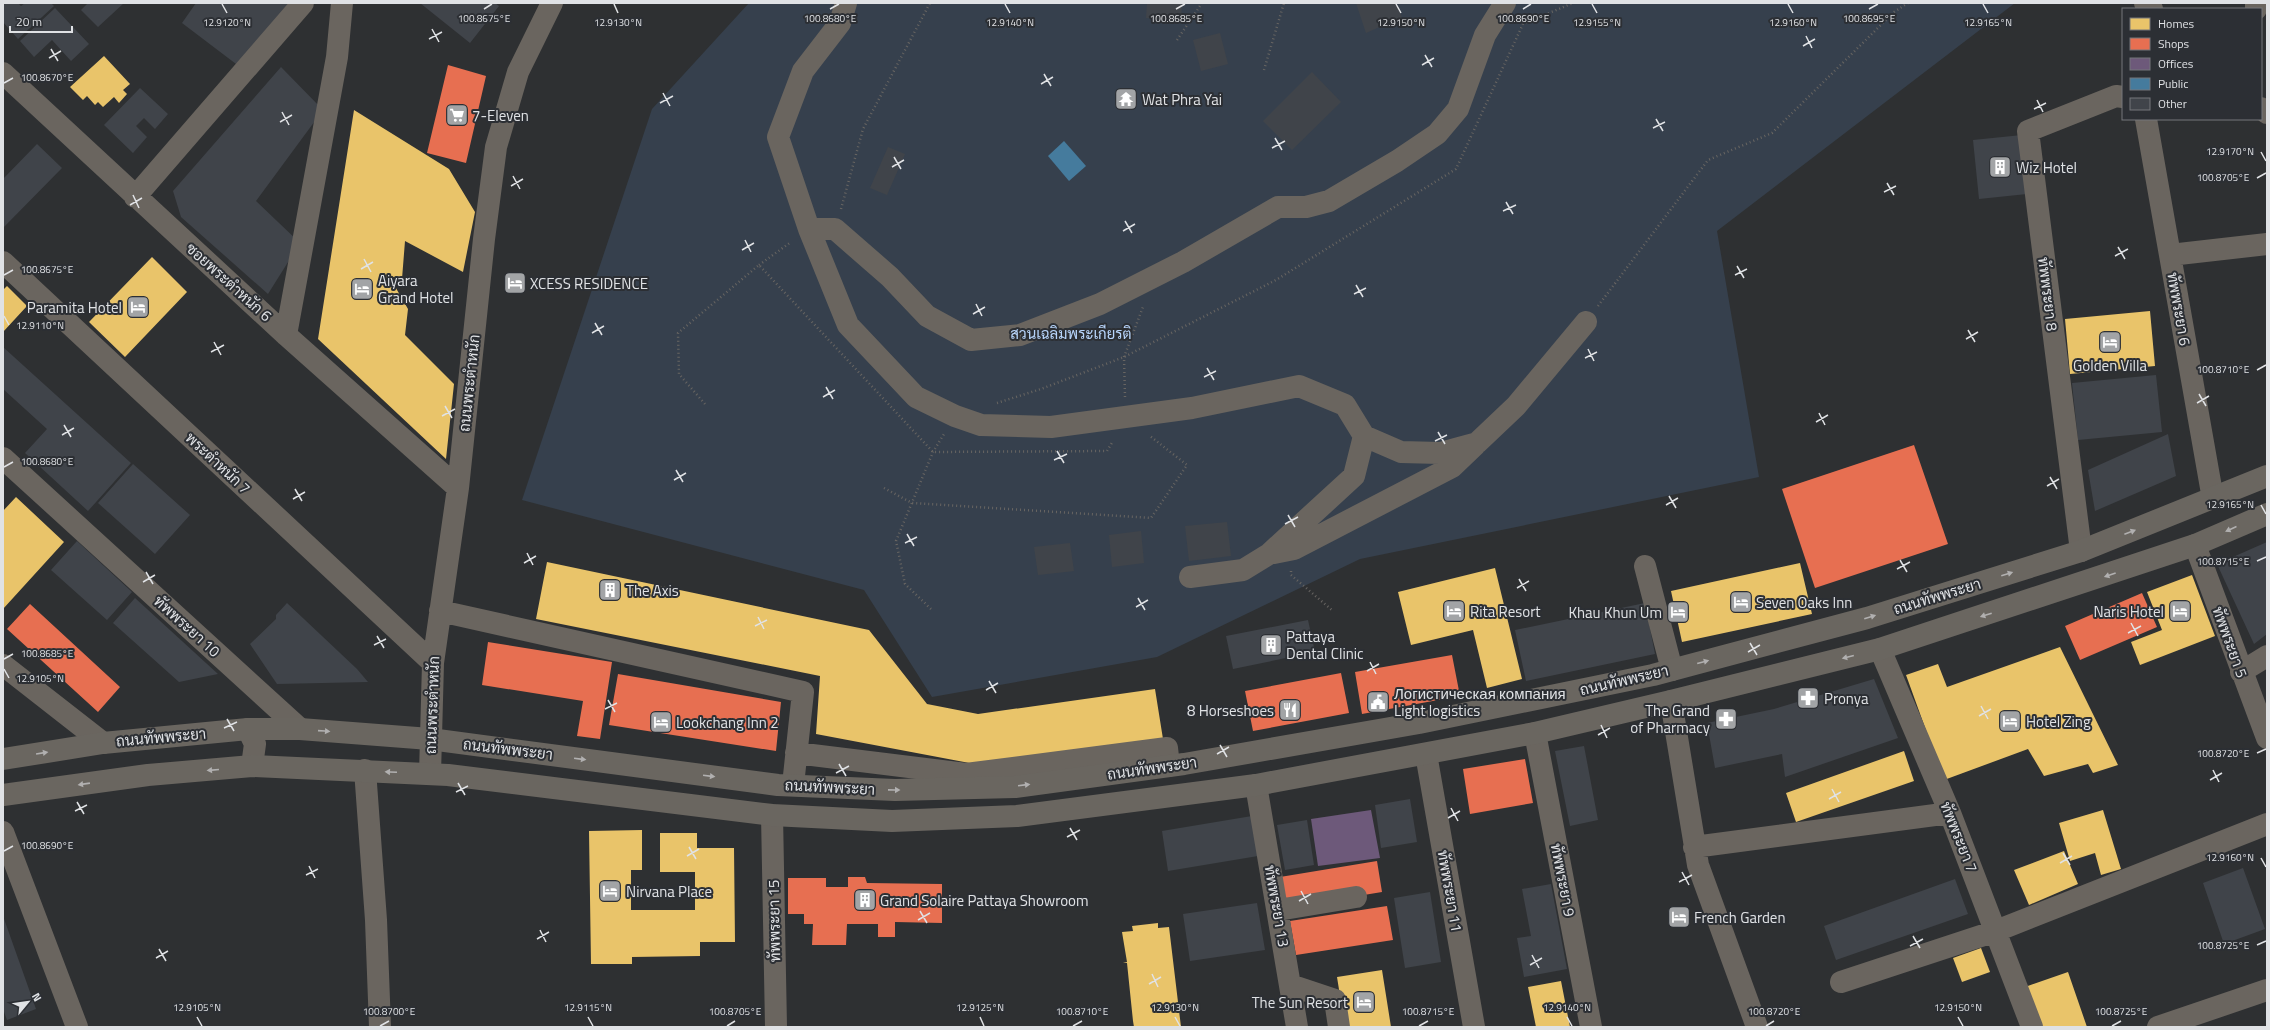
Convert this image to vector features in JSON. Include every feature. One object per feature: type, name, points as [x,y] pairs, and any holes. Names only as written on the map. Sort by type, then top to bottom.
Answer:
[{"type":"main road","name":"ถนนทัพพระยา","points":[[3,759],[104,743],[248,729],[300,729],[430,739],[793,785],[895,790],[1014,786],[1169,766],[1419,723],[1672,670],[1867,618],[2080,551],[2213,499],[2267,476]]},
{"type":"main road","name":"ถนนทัพพระยา","points":[[3,795],[148,775],[252,766],[430,774],[772,815],[892,821],[1017,816],[1256,785],[1535,733],[1672,702],[1880,649],[2195,545],[2267,514]]},
{"type":"street","points":[[135,197],[303,3]]},
{"type":"street","points":[[286,335],[337,57],[342,3]]},
{"type":"street","name":"ถนนพระตำหนัก","points":[[430,774],[433,662],[458,488],[484,239],[496,147],[518,72],[552,3]]},
{"type":"street","points":[[846,3],[840,23],[803,71],[778,138],[809,229],[848,325],[916,397],[955,416],[981,425],[1051,427],[1192,408],[1299,386],[1345,405],[1364,436],[1402,452],[1440,453],[1477,443]]},
{"type":"street","points":[[809,229],[835,229],[890,277],[927,316],[971,340],[1020,335],[1107,300],[1183,262],[1278,207],[1306,207],[1329,201],[1397,161],[1437,134],[1458,109],[1485,35],[1505,3]]},
{"type":"street","name":"ซอยพระตำหนัก 6","points":[[3,73],[135,197],[286,335],[458,488]]},
{"type":"street","name":"ทัพพระยา 8","points":[[2080,551],[2028,131],[2120,97]]},
{"type":"street","name":"ทัพพระยา 6","points":[[2146,120],[2213,499]]},
{"type":"street","points":[[2170,255],[2267,244]]},
{"type":"street","name":"พระตำหนัก 7","points":[[3,262],[433,662]]},
{"type":"street","points":[[1269,554],[1294,548],[1452,467],[1516,406],[1586,322]]},
{"type":"street","points":[[1190,577],[1243,570],[1269,554],[1354,476],[1364,436]]},
{"type":"street","name":"ทัพพระยา 10","points":[[3,458],[300,729]]},
{"type":"street","name":"ทัพพระยา 5","points":[[2195,545],[2240,672],[2267,738]]},
{"type":"street","points":[[1644,566],[1672,670]]},
{"type":"street","points":[[440,611],[803,692],[793,785]]},
{"type":"street","name":"ทัพพระยา 7","points":[[1880,649],[1950,813],[2032,1027]]},
{"type":"street","points":[[2240,672],[2267,656]]},
{"type":"street","points":[[3,665],[104,743]]},
{"type":"street","points":[[1672,702],[1694,847],[1704,885],[1757,1027]]},
{"type":"street","points":[[248,729],[256,744],[252,766]]},
{"type":"street","name":"ทัพพระยา 9","points":[[1535,733],[1591,1027]]},
{"type":"street","points":[[796,753],[966,774],[1166,748],[1169,766]]},
{"type":"street","name":"ทัพพระยา 11","points":[[1426,754],[1474,1027]]},
{"type":"street","points":[[365,770],[376,920],[380,1027]]},
{"type":"street","name":"ทัพพระยา 13","points":[[1256,785],[1297,1027]]},
{"type":"street","points":[[1694,847],[1950,813]]},
{"type":"street","name":"ทัพพระยา 15","points":[[772,815],[776,1027]]},
{"type":"street","points":[[1841,982],[1996,931],[2267,824]]},
{"type":"street","points":[[3,832],[77,1027]]},
{"type":"street","points":[[1278,910],[1356,897]]},
{"type":"street","points":[[1290,985],[1335,1000],[1339,1027]]},
{"type":"street","points":[[2158,1027],[2267,990]]},
{"type":"path","points":[[835,229],[863,129],[930,3]]},
{"type":"path","points":[[1177,40],[1202,3]]},
{"type":"path","points":[[1264,70],[1284,3]]},
{"type":"path","points":[[991,404],[1041,389],[1124,357],[1276,280],[1456,169],[1523,24],[1573,3]]},
{"type":"path","points":[[1586,322],[1708,160],[1772,133],[1894,12],[1908,3]]},
{"type":"path","points":[[705,404],[680,374],[678,332],[759,265],[809,229]]},
{"type":"path","points":[[759,265],[933,452]]},
{"type":"path","points":[[931,609],[905,584],[896,541],[933,452],[955,416]]},
{"type":"path","points":[[884,488],[912,503],[1151,518]]},
{"type":"path","points":[[1294,548],[1291,575],[1333,611]]},
{"type":"green space","name":"สวนเฉลิมพระเกียรติ","points":[[749,3],[2015,3],[1717,231],[1759,477],[1360,559],[1157,657],[932,697],[864,590],[522,500],[652,109]]},
{"type":"building: Homes","points":[[104,56],[130,84],[123,90],[127,94],[119,103],[114,97],[103,107],[98,102],[95,105],[87,96],[83,100],[70,87]]},
{"type":"building: Homes","name":"Aiyara Grand Hotel","points":[[354,110],[449,169],[475,212],[463,272],[405,241],[402,279],[389,276],[408,309],[405,335],[454,384],[446,459],[318,339]]},
{"type":"building: Homes","name":"Paramita Hotel","points":[[152,257],[187,292],[125,357],[89,322]]},
{"type":"building: Homes","points":[[7,286],[27,306],[3,332],[3,290]]},
{"type":"building: Homes","name":"Golden Villa","points":[[2150,311],[2155,366],[2070,374],[2065,319]]},
{"type":"building: Homes","points":[[16,497],[64,542],[3,609],[3,511]]},
{"type":"building: Homes","points":[[547,562],[869,630],[927,704],[978,714],[1155,689],[1163,739],[980,765],[816,734],[820,676],[536,619]]},
{"type":"building: Homes","name":"Seven Oaks Inn","points":[[1800,563],[1812,614],[1682,642],[1671,591]]},
{"type":"building: Homes","name":"Rita Resort","points":[[1495,568],[1522,679],[1487,688],[1473,630],[1411,645],[1398,592]]},
{"type":"building: Homes","name":"Naris Hotel","points":[[2192,575],[2215,636],[2140,665],[2131,642],[2162,630],[2147,592]]},
{"type":"building: Homes","name":"Hotel Zing","points":[[2060,647],[2118,765],[2093,773],[2088,764],[2044,776],[2028,749],[1944,780],[1906,675],[1938,664],[1947,687]]},
{"type":"building: Homes","points":[[1904,751],[1914,781],[1796,822],[1786,793]]},
{"type":"building: Homes","points":[[2103,810],[2121,869],[2101,875],[2095,853],[2070,861],[2059,823]]},
{"type":"building: Homes","name":"Nirvana Place","points":[[642,830],[642,870],[631,870],[631,910],[695,910],[695,872],[660,872],[660,833],[697,833],[697,848],[734,848],[735,942],[700,942],[700,956],[632,957],[632,964],[591,964],[589,831]]},
{"type":"building: Homes","points":[[2064,851],[2078,884],[2029,905],[2014,870]]},
{"type":"building: Homes","points":[[1158,923],[1158,928],[1169,927],[1181,1027],[1134,1027],[1127,963],[1123,962],[1127,962],[1122,932],[1133,931],[1132,926]]},
{"type":"building: Homes","points":[[1981,948],[1990,972],[1962,982],[1953,958]]},
{"type":"building: Homes","name":"The Sun Resort","points":[[1382,970],[1391,1027],[1345,1027],[1337,977]]},
{"type":"building: Homes","points":[[2068,972],[2087,1027],[2039,1027],[2025,987]]},
{"type":"building: Homes","points":[[1561,981],[1570,1027],[1536,1027],[1528,987]]},
{"type":"building: Shops","name":"7-Eleven","points":[[448,65],[486,76],[466,163],[427,153]]},
{"type":"building: Shops","points":[[1914,445],[1948,544],[1815,588],[1782,489]]},
{"type":"building: Shops","points":[[2142,593],[2157,627],[2080,660],[2065,626]]},
{"type":"building: Shops","points":[[30,604],[120,687],[98,712],[7,629]]},
{"type":"building: Shops","points":[[488,642],[612,662],[600,739],[577,736],[583,701],[482,685]]},
{"type":"building: Shops","points":[[1452,655],[1460,696],[1362,714],[1355,672]]},
{"type":"building: Shops","points":[[1341,673],[1349,713],[1253,731],[1245,691]]},
{"type":"building: Shops","points":[[618,674],[781,702],[776,751],[609,725]]},
{"type":"building: Shops","points":[[1525,759],[1533,803],[1470,814],[1463,769]]},
{"type":"building: Shops","points":[[1377,861],[1382,892],[1285,908],[1280,877]]},
{"type":"building: Shops","name":"Grand Solaire Pattaya Showroom","points":[[848,877],[865,877],[867,883],[942,884],[942,923],[895,922],[895,937],[878,937],[878,924],[847,924],[846,945],[812,945],[813,924],[804,924],[804,914],[788,914],[788,878],[826,878],[826,887],[848,887]]},
{"type":"building: Shops","points":[[1387,906],[1393,940],[1296,955],[1290,921]]},
{"type":"building: Offices","points":[[1371,810],[1380,858],[1318,866],[1311,819]]},
{"type":"building: Public","points":[[1064,141],[1086,166],[1069,181],[1048,156]]},
{"type":"building: Other","points":[[3,3],[18,3],[21,6],[25,3],[51,3],[54,6],[18,39],[3,22]]},
{"type":"building: Other","points":[[88,3],[124,3],[98,27],[81,10]]},
{"type":"building: Other","points":[[196,3],[289,3],[240,67],[182,23]]},
{"type":"building: Other","points":[[420,3],[495,3],[499,6],[470,43]]},
{"type":"building: Other","points":[[1147,3],[1182,3],[1181,21],[1146,18]]},
{"type":"building: Other","points":[[1356,3],[1396,3],[1402,17],[1366,33]]},
{"type":"building: Other","points":[[55,8],[89,44],[71,61],[52,40],[34,57],[20,41]]},
{"type":"building: Other","points":[[1220,33],[1228,64],[1201,71],[1193,40]]},
{"type":"building: Other","points":[[281,67],[323,110],[256,201],[300,243],[268,294],[181,217],[173,191]]},
{"type":"building: Other","points":[[1312,72],[1341,102],[1292,150],[1263,121]]},
{"type":"building: Other","points":[[140,88],[168,114],[155,129],[144,118],[136,126],[147,137],[133,153],[104,125]]},
{"type":"building: Other","name":"Wiz Hotel","points":[[2022,135],[2027,194],[1979,199],[1973,140]]},
{"type":"building: Other","points":[[37,144],[62,168],[3,228],[3,179]]},
{"type":"building: Other","points":[[888,147],[905,154],[887,195],[870,188]]},
{"type":"building: Other","points":[[3,347],[131,463],[88,511],[25,453],[47,429],[3,389]]},
{"type":"building: Other","points":[[2156,375],[2162,432],[2078,440],[2072,383]]},
{"type":"building: Other","points":[[2168,434],[2176,476],[2095,511],[2088,470]]},
{"type":"building: Other","points":[[133,464],[190,515],[155,554],[98,503]]},
{"type":"building: Other","points":[[1227,522],[1231,556],[1189,561],[1185,526]]},
{"type":"building: Other","points":[[1141,531],[1144,563],[1112,567],[1109,535]]},
{"type":"building: Other","points":[[77,541],[132,592],[107,620],[51,570]]},
{"type":"building: Other","points":[[2267,542],[2267,634],[2254,644],[2217,564]]},
{"type":"building: Other","points":[[1070,543],[1074,571],[1038,575],[1034,547]]},
{"type":"building: Other","points":[[135,598],[218,674],[179,682],[113,623]]},
{"type":"building: Other","points":[[287,603],[357,669],[368,682],[277,684],[250,644],[276,619],[276,615]]},
{"type":"building: Other","points":[[1645,603],[1655,654],[1526,681],[1515,630]]},
{"type":"building: Other","name":"Pattaya Dental Clinic","points":[[1308,620],[1315,652],[1233,669],[1226,636]]},
{"type":"building: Other","points":[[1874,679],[1898,738],[1785,777],[1782,754],[1715,768],[1707,723],[1774,709]]},
{"type":"building: Other","points":[[1584,746],[1598,820],[1570,826],[1555,751]]},
{"type":"building: Other","points":[[1410,799],[1417,842],[1381,848],[1375,805]]},
{"type":"building: Other","points":[[1252,816],[1258,856],[1168,871],[1162,831]]},
{"type":"building: Other","points":[[1307,820],[1314,865],[1285,870],[1277,825]]},
{"type":"building: Other","points":[[2243,868],[2265,929],[2224,944],[2203,883]]},
{"type":"building: Other","points":[[1955,879],[1968,914],[1836,960],[1824,926]]},
{"type":"building: Other","points":[[1551,884],[1567,969],[1524,977],[1517,938],[1531,936],[1522,889]]},
{"type":"building: Other","points":[[1430,892],[1441,962],[1405,968],[1394,898]]},
{"type":"building: Other","points":[[1257,903],[1265,950],[1190,961],[1183,914]]},
{"type":"building: Other","points":[[3,916],[36,1009],[7,1020],[3,1009]]},
{"type":"place","name":"Wat Phra Yai","points":[[1126,99]]},
{"type":"place","name":"7-Eleven","points":[[457,115]]},
{"type":"place","name":"Wiz Hotel","points":[[2000,167]]},
{"type":"place","name":"XCESS RESIDENCE","points":[[515,283]]},
{"type":"place","name":"Aiyara Grand Hotel","points":[[362,289]]},
{"type":"place","name":"Paramita Hotel","points":[[138,307]]},
{"type":"place","name":"Golden Villa","points":[[2110,342]]},
{"type":"place","name":"The Axis","points":[[610,590]]},
{"type":"place","name":"Seven Oaks Inn","points":[[1741,602]]},
{"type":"place","name":"Rita Resort","points":[[1454,611]]},
{"type":"place","name":"Naris Hotel","points":[[2180,611]]},
{"type":"place","name":"Khau Khun Um","points":[[1678,612]]},
{"type":"place","name":"Pattaya Dental Clinic","points":[[1271,645]]},
{"type":"place","name":"Pronya","points":[[1808,698]]},
{"type":"place","name":"Логистическая компания Light logistics","points":[[1378,702]]},
{"type":"place","name":"8 Horseshoes","points":[[1290,710]]},
{"type":"place","name":"The Grand of Pharmacy","points":[[1726,719]]},
{"type":"place","name":"Hotel Zing","points":[[2010,721]]},
{"type":"place","name":"Lookchang Inn 2","points":[[661,722]]},
{"type":"place","name":"Nirvana Place","points":[[610,891]]},
{"type":"place","name":"Grand Solaire Pattaya Showroom","points":[[865,900]]},
{"type":"place","name":"French Garden","points":[[1679,917]]},
{"type":"place","name":"The Sun Resort","points":[[1364,1002]]}]
